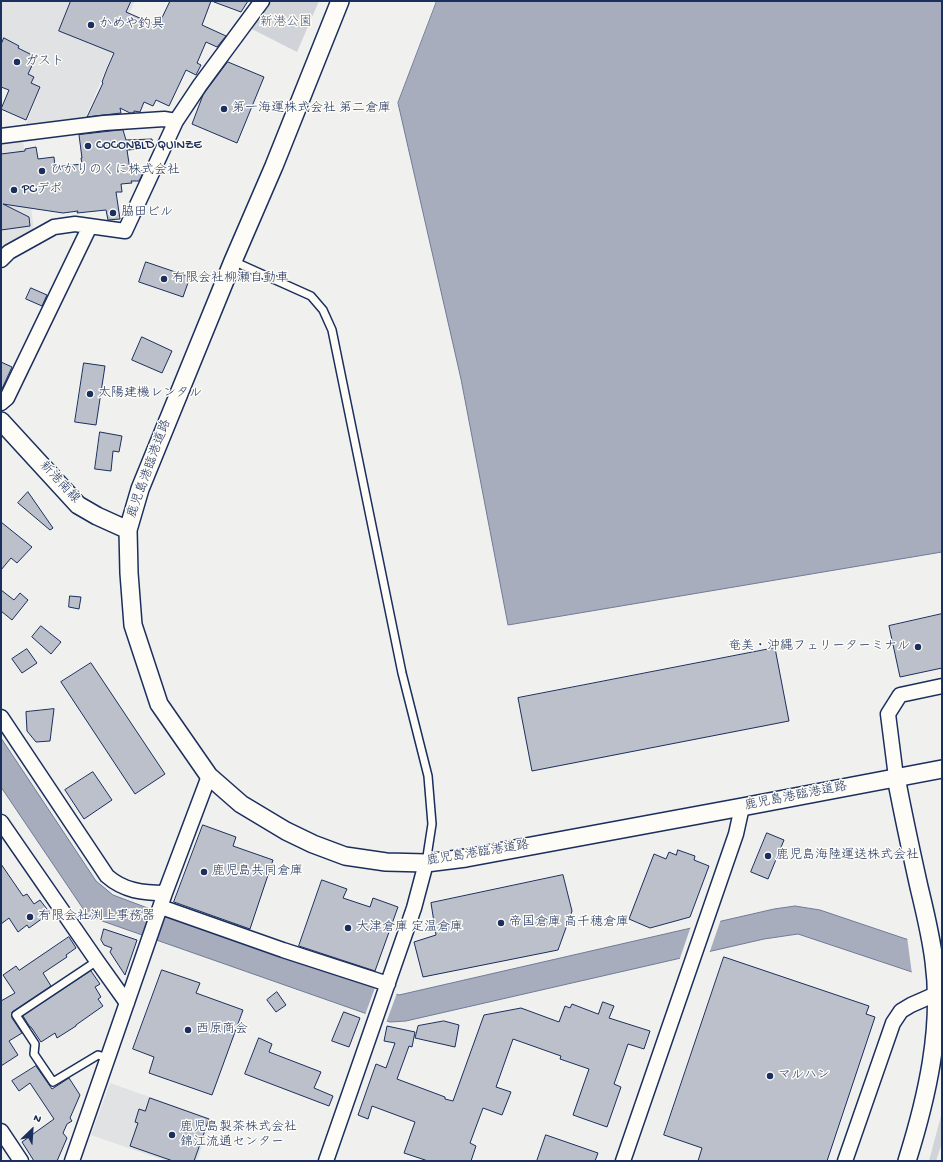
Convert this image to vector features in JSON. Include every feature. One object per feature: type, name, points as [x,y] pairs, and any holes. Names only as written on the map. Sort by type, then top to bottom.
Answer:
[{"type":"street","points":[[1,260],[9,252],[54,227],[75,224],[125,231],[176,120],[262,1]]},
{"type":"street","name":"鹿児島港臨港道路","points":[[340,1],[274,166],[233,261],[140,489],[128,530],[129,573],[133,625],[160,704],[210,776],[241,804],[286,831],[313,844],[346,856],[386,862],[426,863],[466,858],[942,769]]},
{"type":"street","points":[[1,136],[104,124],[164,119],[176,120]]},
{"type":"street","points":[[1,403],[7,398],[90,226]]},
{"type":"street","name":"新港南線","points":[[1,421],[78,505],[97,516],[128,530]]},
{"type":"street","points":[[907,1161],[918,1128],[928,1081],[936,1025],[935,962],[896,777],[888,714],[900,695],[942,686]]},
{"type":"street","points":[[1,717],[107,876],[115,883],[142,892],[166,893]]},
{"type":"street","points":[[72,1161],[166,893],[210,776]]},
{"type":"street","points":[[623,1161],[736,834],[742,807]]},
{"type":"street","points":[[2,825],[127,1002]]},
{"type":"street","points":[[326,1161],[414,908],[426,863]]},
{"type":"street","points":[[161,907],[283,950],[388,984]]},
{"type":"street","points":[[845,1161],[893,1023],[901,1011],[936,994]]},
{"type":"street","points":[[1,1131],[21,1161]]},
{"type":"lane","points":[[233,261],[311,296],[324,310],[332,330],[402,674],[428,776],[432,824],[426,863]]},
{"type":"lane","points":[[97,961],[16,1015],[35,1044],[34,1054],[53,1082],[98,1055],[108,1058]]},
{"type":"shaded area","points":[[2,1],[135,1],[84,121],[24,129],[41,87],[1,69]]},
{"type":"shaded area","name":"PCデポ","points":[[23,140],[34,232],[1,249],[1,142]]},
{"type":"shaded area","points":[[110,1083],[212,1119],[197,1161],[166,1161],[91,1135]]},
{"type":"green space","name":"新港公園","points":[[267,1],[319,1],[297,52],[248,27]]},
{"type":"green space","points":[[942,1112],[942,1143],[936,1161],[929,1161]]},
{"type":"water","points":[[437,1],[942,1],[942,552],[508,625],[461,379],[398,103]]},
{"type":"water","points":[[1,738],[96,881],[113,895],[169,916],[399,995],[774,909],[795,906],[820,910],[906,939],[942,943],[942,982],[798,934],[764,939],[406,1021],[390,1022],[88,916],[1,787]]},
{"type":"pier","points":[[721,919],[709,954],[679,961],[691,926]]},
{"type":"pier","points":[[907,937],[942,941],[942,984],[912,974]]},
{"type":"pier","points":[[376,985],[397,993],[386,1023],[365,1015]]},
{"type":"building","points":[[71,1],[131,1],[126,12],[158,26],[170,1],[211,1],[202,25],[226,36],[217,47],[206,42],[197,63],[201,65],[196,75],[186,70],[169,106],[156,100],[153,106],[144,102],[140,112],[134,111],[134,113],[130,113],[120,108],[121,113],[87,117],[103,83],[102,82],[114,53],[59,31]]},
{"type":"building","points":[[214,1],[248,1],[241,12]]},
{"type":"building","points":[[4,38],[19,46],[18,48],[36,57],[28,74],[34,77],[31,83],[40,87],[26,120],[1,109],[9,90],[1,87],[1,45]]},
{"type":"building","name":"第一海運株式会社 第二倉庫","points":[[228,62],[264,77],[237,143],[192,124],[203,95]]},
{"type":"building","points":[[123,130],[126,140],[152,139],[153,148],[127,150],[130,170],[144,171],[139,181],[131,181],[132,183],[121,184],[122,192],[116,192],[120,219],[108,220],[106,210],[63,213],[3,204],[29,217],[30,226],[1,230],[1,154],[25,151],[25,149],[36,147],[38,159],[54,157],[55,167],[82,164],[79,135]]},
{"type":"building","name":"有限会社柳瀬自動車","points":[[146,262],[190,277],[183,297],[139,282]]},
{"type":"building","points":[[31,288],[47,295],[42,306],[26,299]]},
{"type":"building","points":[[142,337],[172,351],[162,373],[132,360]]},
{"type":"building","points":[[1,362],[12,367],[1,391]]},
{"type":"building","name":"太陽建機レンタル","points":[[84,363],[105,366],[96,425],[75,422]]},
{"type":"building","points":[[100,432],[122,436],[119,452],[113,451],[111,471],[95,469]]},
{"type":"building","points":[[28,492],[53,528],[50,530],[18,503]]},
{"type":"building","points":[[1,522],[32,547],[17,563],[11,558],[1,570]]},
{"type":"building","points":[[1,590],[14,600],[20,593],[28,600],[12,620],[1,611]]},
{"type":"building","points":[[70,596],[81,597],[79,609],[69,607]]},
{"type":"building","name":"奄美・沖縄フェリーターミナル","points":[[942,614],[942,668],[900,677],[889,626]]},
{"type":"building","points":[[41,626],[61,642],[51,654],[32,637]]},
{"type":"building","points":[[775,648],[789,721],[532,771],[518,698]]},
{"type":"building","points":[[27,649],[37,663],[22,673],[12,659]]},
{"type":"building","points":[[91,663],[165,774],[135,794],[61,682]]},
{"type":"building","points":[[54,709],[50,741],[36,742],[27,731],[26,712]]},
{"type":"building","points":[[93,772],[112,800],[84,819],[65,790]]},
{"type":"building","points":[[203,825],[236,837],[233,846],[273,860],[250,929],[174,902]]},
{"type":"building","name":"鹿児島海陸運送株式会社","points":[[767,833],[784,840],[768,879],[751,872]]},
{"type":"building","points":[[678,850],[695,856],[694,860],[709,866],[690,917],[650,928],[629,919],[654,854],[666,859],[669,852],[676,855]]},
{"type":"building","points":[[1,864],[23,896],[27,894],[34,904],[40,900],[50,913],[29,928],[27,925],[18,932],[9,918],[1,924]]},
{"type":"building","name":"帝国倉庫 高千穂倉庫","points":[[563,875],[572,911],[558,950],[423,977],[414,942],[436,935],[431,903]]},
{"type":"building","name":"大津倉庫 定温倉庫","points":[[322,880],[347,889],[343,898],[370,907],[373,898],[398,907],[375,971],[299,946]]},
{"type":"building","points":[[104,929],[137,940],[125,975],[110,952],[112,948],[104,945],[101,940]]},
{"type":"building","points":[[69,937],[76,948],[66,955],[67,957],[43,973],[51,986],[12,1012],[12,1018],[22,1033],[9,1041],[18,1055],[1,1066],[1,1001],[15,993],[3,975],[16,966],[19,970]]},
{"type":"building","name":"マルハン","points":[[724,957],[869,1006],[866,1014],[875,1017],[827,1161],[698,1161],[702,1148],[664,1135]]},
{"type":"building","name":"西原商会","points":[[162,970],[200,983],[196,993],[243,1010],[212,1095],[149,1073],[154,1057],[133,1049]]},
{"type":"building","points":[[91,971],[100,984],[95,987],[101,997],[98,999],[103,1006],[57,1038],[55,1033],[41,1042],[23,1016]]},
{"type":"building","points":[[277,992],[286,1005],[276,1012],[267,1000]]},
{"type":"building","points":[[603,1002],[614,1006],[609,1018],[650,1031],[644,1049],[628,1044],[614,1084],[621,1087],[607,1127],[573,1115],[589,1069],[560,1059],[561,1056],[513,1039],[496,1087],[511,1092],[502,1115],[483,1108],[470,1143],[476,1146],[471,1161],[428,1161],[404,1153],[415,1122],[372,1106],[368,1119],[358,1115],[376,1064],[386,1068],[395,1043],[384,1041],[387,1026],[415,1032],[412,1047],[409,1046],[397,1079],[453,1101],[484,1015],[521,1008],[559,1022],[565,1006],[570,1008],[572,1004],[598,1014]]},
{"type":"building","points":[[344,1012],[360,1018],[349,1047],[332,1041]]},
{"type":"building","points":[[444,1021],[459,1025],[455,1047],[415,1038],[418,1026]]},
{"type":"building","points":[[259,1038],[272,1044],[269,1052],[321,1072],[314,1088],[333,1096],[329,1106],[245,1074]]},
{"type":"building","points":[[36,1066],[52,1089],[69,1078],[80,1095],[70,1118],[72,1121],[67,1124],[63,1133],[67,1138],[57,1161],[34,1161],[22,1142],[54,1119],[30,1083],[19,1091],[12,1081]]},
{"type":"building","name":"鹿児島製茶株式会社 錦江流通センター","points":[[150,1098],[209,1119],[194,1161],[173,1161],[130,1146],[138,1123],[135,1122],[139,1109],[145,1111]]},
{"type":"building","points":[[546,1135],[598,1153],[595,1161],[537,1161]]},
{"type":"place","name":"かめや釣具","points":[[91,25]]},
{"type":"place","name":"ガスト","points":[[17,62]]},
{"type":"place","name":"第一海運株式会社 第二倉庫","points":[[224,109]]},
{"type":"place","name":"COCONBLD QUINZE","points":[[88,146]]},
{"type":"place","name":"ひかりのくに株式会社","points":[[42,171]]},
{"type":"place","name":"PCデポ","points":[[14,190]]},
{"type":"place","name":"脇田ビル","points":[[113,213]]},
{"type":"place","name":"有限会社柳瀬自動車","points":[[164,279]]},
{"type":"place","name":"太陽建機レンタル","points":[[90,394]]},
{"type":"place","name":"奄美・沖縄フェリーターミナル","points":[[918,647]]},
{"type":"place","name":"鹿児島海陸運送株式会社","points":[[768,856]]},
{"type":"place","name":"鹿児島共同倉庫","points":[[204,872]]},
{"type":"place","name":"有限会社渕上事務器","points":[[30,917]]},
{"type":"place","name":"帝国倉庫 高千穂倉庫","points":[[501,923]]},
{"type":"place","name":"大津倉庫 定温倉庫","points":[[348,928]]},
{"type":"place","name":"西原商会","points":[[188,1030]]},
{"type":"place","name":"マルハン","points":[[770,1076]]},
{"type":"place","name":"鹿児島製茶株式会社 錦江流通センター","points":[[172,1135]]}]
